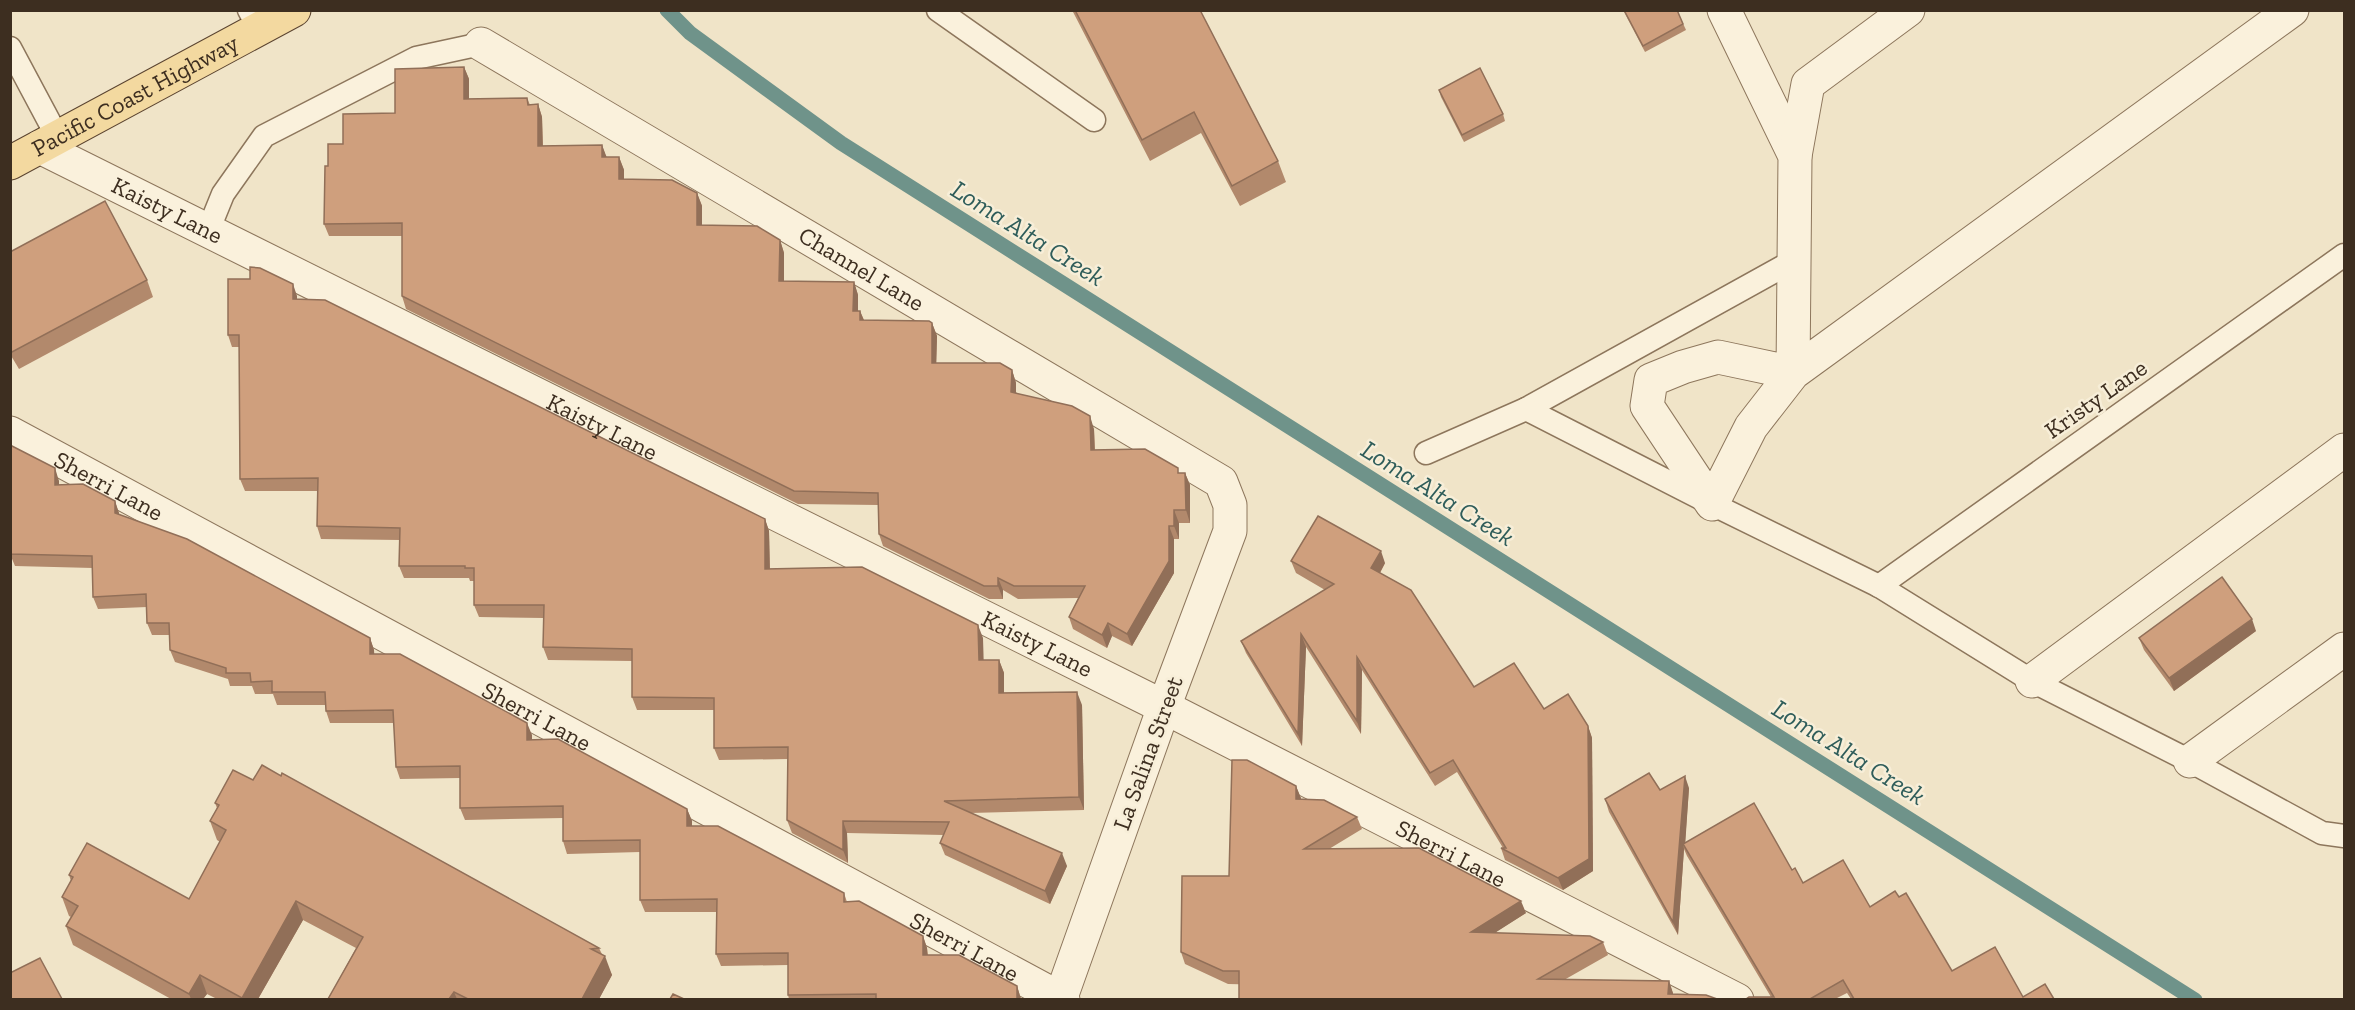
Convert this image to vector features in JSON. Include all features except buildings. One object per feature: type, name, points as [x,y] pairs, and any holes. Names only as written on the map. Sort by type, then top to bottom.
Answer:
[{"type":"main road","name":"Pacific Coast Highway","points":[[10,163],[49,143],[254,20],[294,10]]},
{"type":"street","points":[[1724,10],[1795,156]]},
{"type":"street","points":[[1792,373],[1795,156],[1808,84],[1908,10]]},
{"type":"street","points":[[1792,373],[1718,357],[1683,367],[1651,380],[1647,406],[1712,504],[1751,427],[1792,373],[2292,10]]},
{"type":"street","name":"Channel Lane","points":[[481,44],[1221,482],[1230,505]]},
{"type":"street","name":"Kaisty Lane","points":[[49,143],[208,231],[1164,707]]},
{"type":"street","name":"Sherri Lane","points":[[10,433],[1061,999]]},
{"type":"street","points":[[2032,681],[2344,450]]},
{"type":"street","name":"La Salina Street","points":[[1061,999],[1164,707],[1230,531],[1230,505]]},
{"type":"street","points":[[2190,761],[2344,649]]},
{"type":"street","name":"Sherri Lane","points":[[1164,707],[1737,999]]},
{"type":"lane","points":[[938,10],[1094,120]]},
{"type":"lane","points":[[208,231],[223,194],[264,136],[416,58],[481,44]]},
{"type":"lane","points":[[10,48],[49,143]]},
{"type":"lane","name":"Kristy Lane","points":[[1879,586],[2344,255]]},
{"type":"lane","points":[[1426,453],[1526,409],[1792,261]]},
{"type":"lane","points":[[1526,409],[1879,586],[2032,681],[2190,761],[2322,833],[2344,836]]},
{"type":"waterway","name":"Loma Alta Creek","points":[[667,10],[690,33],[841,143],[2195,1000]]}]
